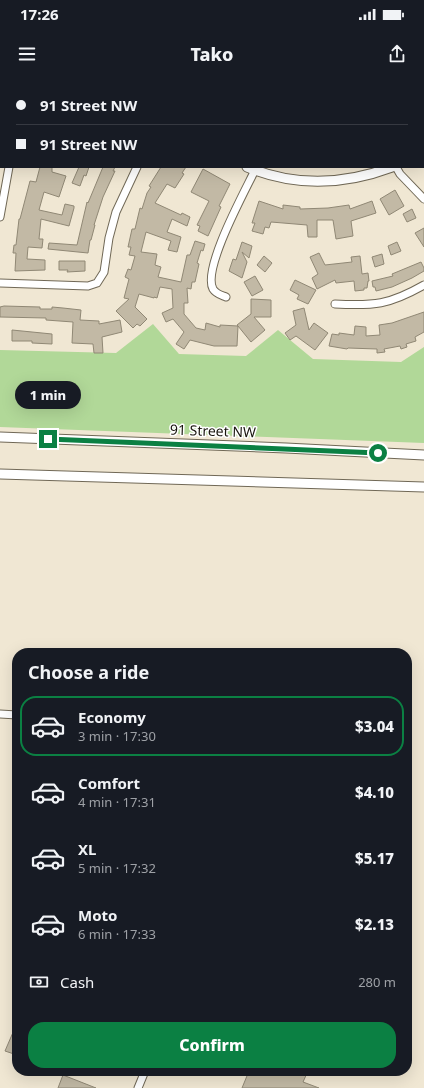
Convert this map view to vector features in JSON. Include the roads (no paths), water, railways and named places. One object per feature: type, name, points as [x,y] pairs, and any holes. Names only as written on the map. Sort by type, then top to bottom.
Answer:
[{"type":"main road","points":[[251,169],[294,180],[330,182],[364,176],[389,168]]},
{"type":"main road","name":"91 Street NW","points":[[0,437],[294,448],[424,455]]},
{"type":"main road","points":[[0,474],[424,487]]},
{"type":"street","points":[[0,217],[9,168]]},
{"type":"street","points":[[0,282],[88,286],[97,283],[104,272],[109,238],[116,212],[137,168]]},
{"type":"street","points":[[397,168],[400,174],[424,199]]},
{"type":"street","points":[[226,297],[216,293],[213,289],[211,283],[212,273],[226,230],[251,169]]},
{"type":"street","points":[[334,304],[373,305],[391,301],[424,285]]},
{"type":"street","points":[[0,714],[12,715]]},
{"type":"street","points":[[138,1088],[143,1076]]}]
